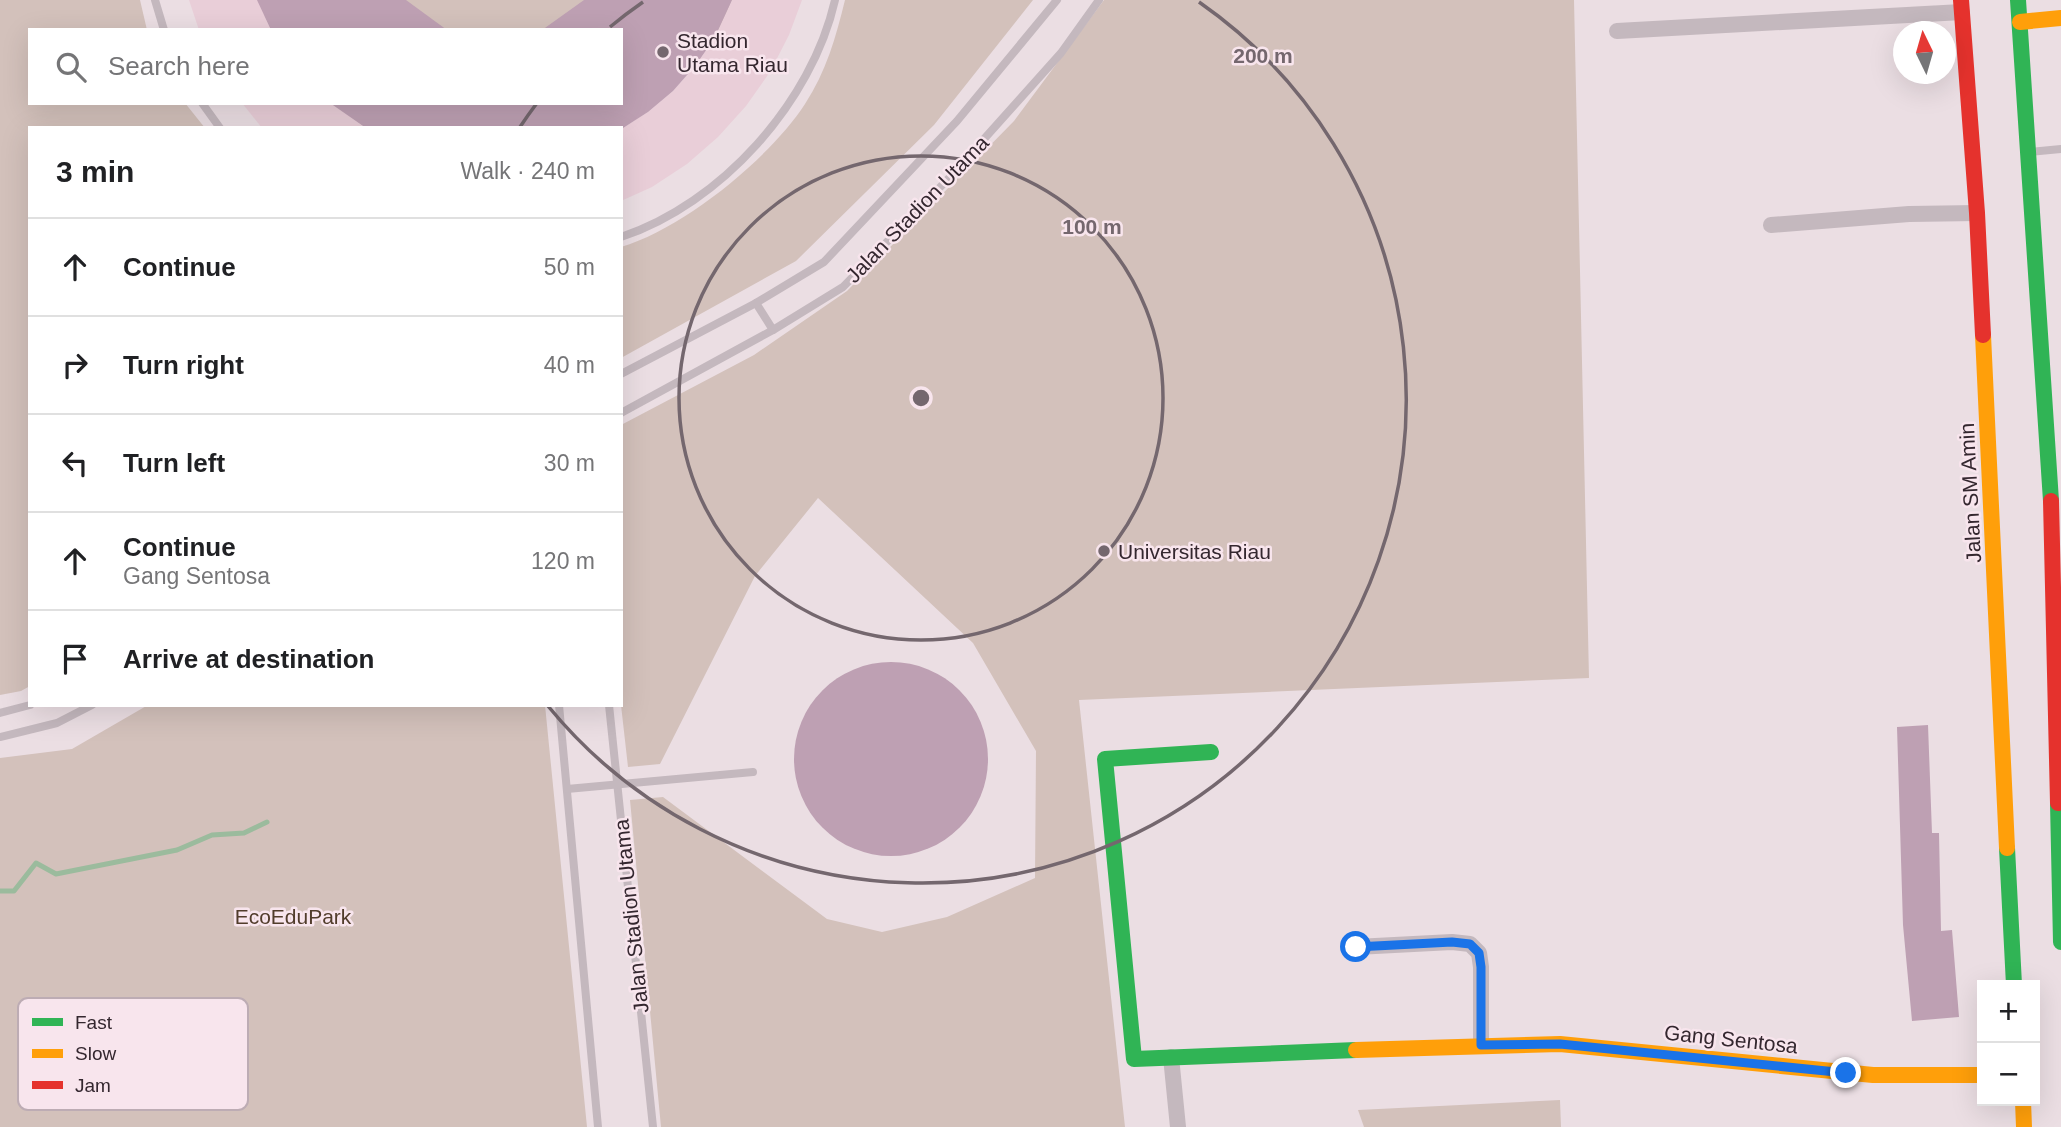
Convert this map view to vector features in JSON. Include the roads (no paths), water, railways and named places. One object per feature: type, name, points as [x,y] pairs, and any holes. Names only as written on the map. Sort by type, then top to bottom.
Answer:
[{"type":"main road","points":[[2018,0],[2053,536],[2061,942]]},
{"type":"main road","name":"Jalan SM Amin","points":[[1962,6],[1977,213],[2014,980]]},
{"type":"main road","points":[[2020,22],[2061,18]]},
{"type":"main road","name":"Gang Sentosa","points":[[1211,751],[1105,759],[1134,1059],[1560,1044],[1873,1075],[1977,1075]]},
{"type":"main road","points":[[2023,1106],[2024,1127]]},
{"type":"street","points":[[1617,31],[1962,6]]},
{"type":"street","points":[[1771,226],[1909,214],[1977,213]]},
{"type":"street","points":[[1356,947],[1452,942],[1470,944],[1479,953],[1481,967],[1481,1045]]},
{"type":"street","points":[[1171,1057],[1178,1127]]},
{"type":"lane","points":[[155,0],[163,28]]},
{"type":"lane","points":[[623,236],[668,215],[706,190],[749,152],[772,127],[802,83],[819,48],[835,0]]},
{"type":"lane","name":"Jalan Stadion Utama","points":[[623,373],[756,303],[824,262],[957,121],[1057,0]]},
{"type":"lane","name":"Jalan Stadion Utama","points":[[623,413],[773,330],[843,287],[950,177],[1024,95],[1061,53],[1099,0]]},
{"type":"lane","points":[[203,105],[219,126]]},
{"type":"lane","points":[[2027,152],[2061,149]]},
{"type":"lane","points":[[756,303],[773,330]]},
{"type":"lane","points":[[0,713],[28,706]]},
{"type":"lane","points":[[0,737],[57,723],[88,707]]},
{"type":"lane","points":[[559,707],[598,1127]]},
{"type":"lane","name":"Jalan Stadion Utama","points":[[609,707],[653,1127]]},
{"type":"lane","points":[[567,789],[753,772]]},
{"type":"waterway","points":[[0,891],[14,891],[36,863],[56,874],[177,850],[212,835],[244,833],[267,822]]},
{"type":"place","name":"Stadion Utama Riau","points":[[663,52]]},
{"type":"place","name":"Universitas Riau","points":[[1104,551]]},
{"type":"park label","name":"EcoEduPark","points":[[293,916]]}]
